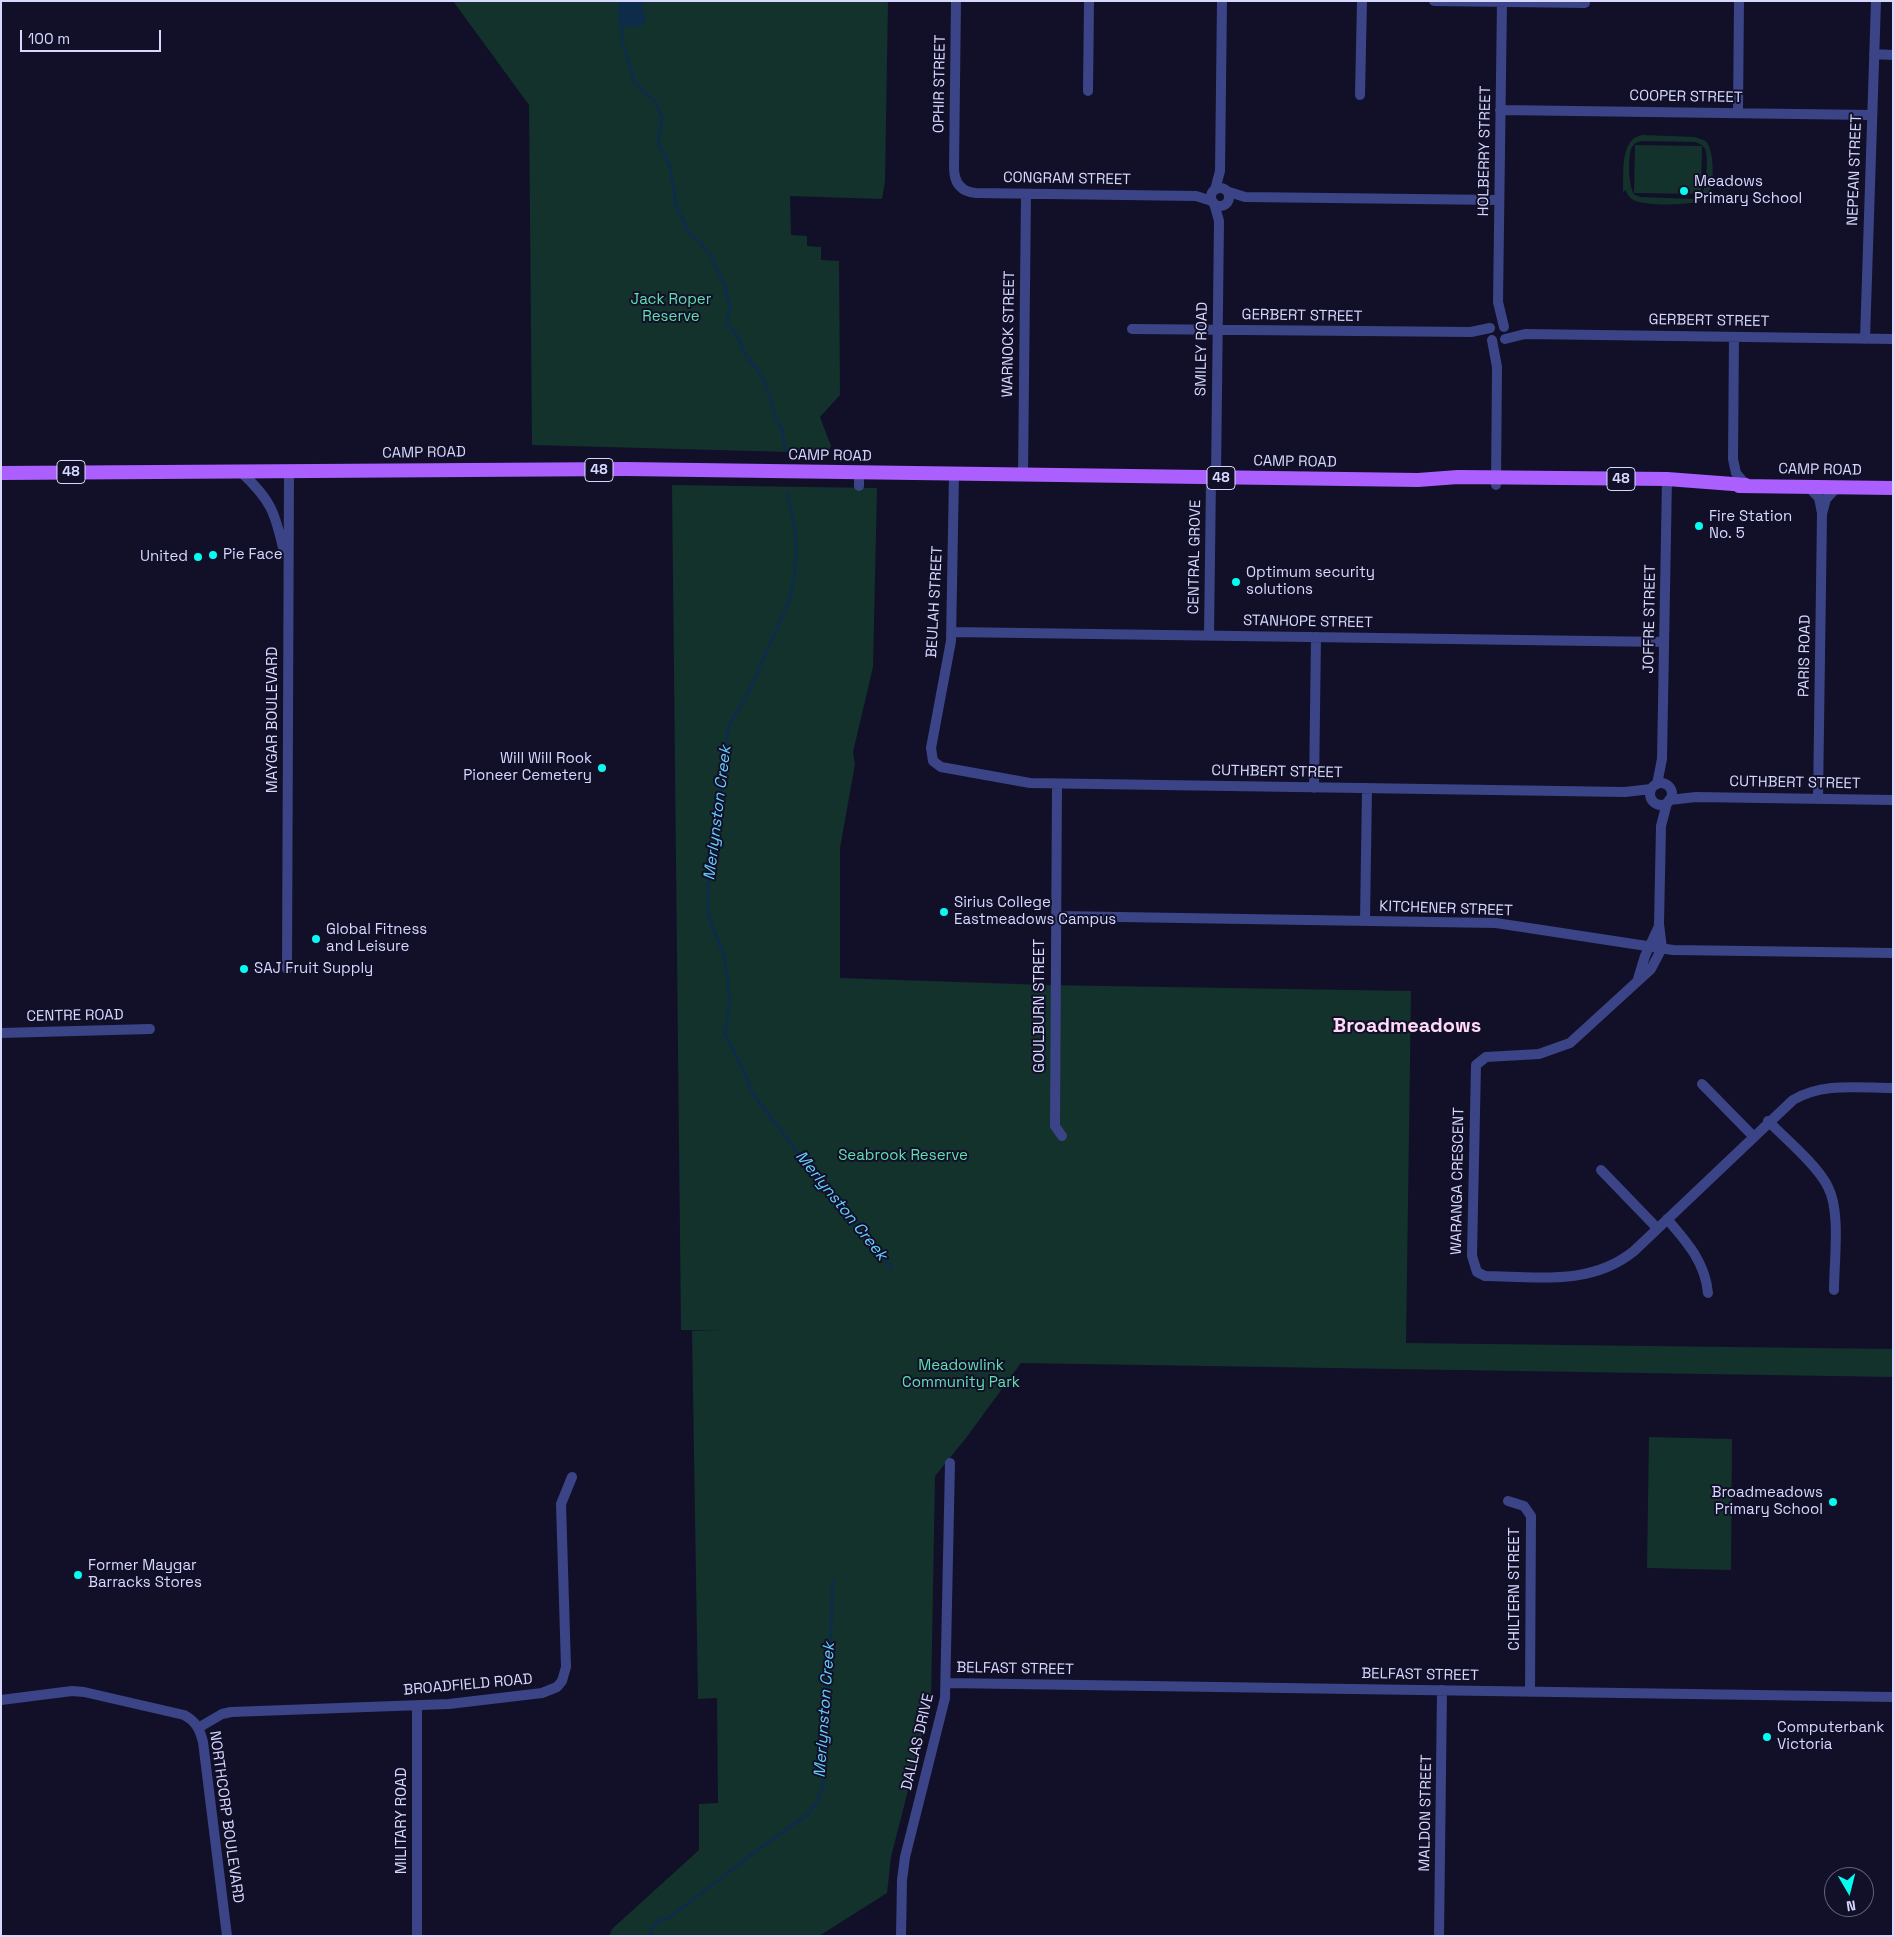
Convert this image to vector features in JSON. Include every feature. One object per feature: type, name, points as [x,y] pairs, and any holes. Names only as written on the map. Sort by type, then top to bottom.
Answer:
[{"type":"main road","name":"CAMP ROAD","points":[[1,473],[626,469],[859,479],[954,474],[1893,488]]},
{"type":"main road","name":"CAMP ROAD","points":[[1667,484],[1720,482],[1746,485]]},
{"type":"street","name":"OPHIR STREET","points":[[954,168],[956,1]]},
{"type":"street","points":[[1088,91],[1089,1]]},
{"type":"street","points":[[1214,196],[1220,172],[1222,1]]},
{"type":"street","points":[[1360,95],[1362,1]]},
{"type":"street","points":[[1434,1],[1586,3]]},
{"type":"street","points":[[1738,113],[1739,1]]},
{"type":"street","name":"NEPEAN STREET","points":[[1865,339],[1876,1]]},
{"type":"street","name":"HOLBERRY STREET","points":[[1497,367],[1504,334],[1498,302],[1502,2]]},
{"type":"street","points":[[1874,54],[1893,55]]},
{"type":"street","name":"COOPER STREET","points":[[1500,110],[1872,114]]},
{"type":"street","name":"CONGRAM STREET","points":[[954,168],[958,185],[970,193],[1214,196]]},
{"type":"street","points":[[1220,172],[1228,197]]},
{"type":"street","points":[[1214,196],[1222,188],[1228,197]]},
{"type":"street","name":"WARNOCK STREET","points":[[1023,475],[1026,194]]},
{"type":"street","points":[[1214,196],[1222,206],[1228,197]]},
{"type":"street","name":"SMILEY ROAD","points":[[1214,196],[1220,221],[1214,478]]},
{"type":"street","points":[[1228,197],[1499,200]]},
{"type":"street","name":"SMILEY ROAD","points":[[1220,221],[1228,197]]},
{"type":"street","name":"HOLBERRY STREET","points":[[1496,481],[1497,367],[1491,334],[1498,302]]},
{"type":"street","points":[[1499,325],[1504,334],[1496,342],[1491,334],[1499,325]]},
{"type":"street","name":"GERBERT STREET","points":[[1132,329],[1471,332],[1491,334]]},
{"type":"street","name":"GERBERT STREET","points":[[1504,334],[1893,339]]},
{"type":"street","points":[[1734,337],[1733,459],[1736,473],[1746,485]]},
{"type":"street","points":[[1720,482],[1728,473],[1733,459]]},
{"type":"street","name":"MAYGAR BOULEVARD","points":[[287,969],[289,471]]},
{"type":"street","points":[[241,472],[267,499],[279,529],[288,567]]},
{"type":"street","name":"BEULAH STREET","points":[[933,761],[932,741],[952,632],[954,474]]},
{"type":"street","name":"CENTRAL GROVE","points":[[1209,636],[1214,478]]},
{"type":"street","name":"JOFFRE STREET","points":[[1662,948],[1659,924],[1667,484]]},
{"type":"street","name":"PARIS ROAD","points":[[1808,486],[1819,498],[1822,514],[1818,799]]},
{"type":"street","name":"PARIS ROAD","points":[[1822,514],[1826,499],[1837,487]]},
{"type":"street","name":"STANHOPE STREET","points":[[952,632],[1664,642]]},
{"type":"street","points":[[1314,788],[1316,637]]},
{"type":"street","name":"CUTHBERT STREET","points":[[933,761],[948,769],[1009,781],[1057,784],[1625,792],[1696,796],[1893,800]]},
{"type":"street","name":"GOULBURN STREET","points":[[1057,784],[1055,1126],[1062,1136]]},
{"type":"street","points":[[1365,921],[1367,788]]},
{"type":"street","name":"KITCHENER STREET","points":[[1056,916],[1496,923],[1662,948],[1893,954]]},
{"type":"street","name":"JOFFRE STREET","points":[[1650,946],[1659,924]]},
{"type":"street","name":"WARANGA CRESCENT","points":[[1637,980],[1650,946]]},
{"type":"street","name":"WARANGA CRESCENT","points":[[1662,948],[1651,969],[1637,980],[1587,1029],[1565,1045],[1549,1052],[1530,1056],[1486,1058],[1476,1065],[1472,1262],[1477,1272],[1485,1276],[1582,1276],[1606,1269],[1616,1264],[1667,1219],[1768,1121],[1793,1100],[1815,1090],[1846,1087],[1893,1088]]},
{"type":"street","name":"CENTRE ROAD","points":[[1,1033],[150,1029]]},
{"type":"street","points":[[1702,1084],[1753,1136]]},
{"type":"street","points":[[1768,1121],[1812,1167],[1829,1188],[1834,1212],[1834,1290]]},
{"type":"street","points":[[1602,1170],[1657,1228]]},
{"type":"street","points":[[1667,1219],[1688,1242],[1701,1264],[1708,1293]]},
{"type":"street","name":"DALLAS DRIVE","points":[[901,1936],[903,1869],[943,1711],[946,1683],[950,1463]]},
{"type":"street","name":"BROADFIELD ROAD","points":[[198,1728],[222,1714],[231,1712],[460,1703],[542,1693],[557,1688],[562,1681],[566,1667],[562,1504],[563,1495],[572,1477]]},
{"type":"street","name":"CHILTERN STREET","points":[[1508,1501],[1524,1506],[1531,1516],[1530,1692]]},
{"type":"street","name":"BELFAST STREET","points":[[946,1683],[1893,1697]]},
{"type":"street","name":"MALDON STREET","points":[[1439,1936],[1442,1690]]},
{"type":"street","name":"NORTHCORP BOULEVARD","points":[[1,1700],[72,1691],[84,1692],[184,1715],[192,1719],[198,1728],[203,1742],[227,1936]]},
{"type":"street","name":"MILITARY ROAD","points":[[417,1706],[417,1936]]},
{"type":"green space","name":"Jack Roper Reserve","points":[[453,1],[888,1],[885,181],[882,199],[790,196],[791,235],[807,236],[807,246],[821,247],[821,260],[839,261],[840,395],[820,417],[831,446],[828,453],[532,445],[529,105]]},
{"type":"green space","points":[[1643,135],[1695,137],[1706,141],[1711,153],[1713,170],[1711,186],[1706,198],[1693,203],[1651,204],[1634,200],[1629,197],[1625,190],[1623,193],[1624,158],[1626,150],[1635,138]],"holes":[[[1644,141],[1695,142],[1703,146],[1707,158],[1705,185],[1702,194],[1693,199],[1641,197],[1635,195],[1631,186],[1629,166],[1631,149],[1635,144]]]},
{"type":"green space","points":[[1635,145],[1702,146],[1701,194],[1634,193]]},
{"type":"green space","name":"Seabrook Reserve","points":[[672,485],[877,488],[873,667],[853,752],[855,764],[840,848],[840,978],[1046,985],[1411,991],[1406,1343],[1893,1349],[1893,1377],[1021,1363],[966,1438],[935,1476],[931,1700],[891,1857],[887,1893],[819,1936],[609,1936],[612,1929],[699,1850],[699,1804],[718,1803],[717,1698],[698,1699],[692,1331],[723,1331],[681,1330]]},
{"type":"green space","points":[[1649,1437],[1732,1439],[1731,1570],[1647,1568]]},
{"type":"water","points":[[618,1],[645,1],[642,7],[646,19],[641,27],[619,26]]},
{"type":"waterway","name":"Merlynston Creek","points":[[623,25],[622,41],[635,83],[656,102],[662,118],[658,144],[670,166],[676,205],[690,235],[699,241],[712,258],[724,284],[730,307],[726,324],[736,334],[746,355],[762,376],[775,417],[782,429],[785,450]]},
{"type":"waterway","name":"Merlynston Creek","points":[[787,492],[796,536],[795,570],[790,599],[750,689],[728,728],[724,777],[708,859],[708,914],[724,956],[730,999],[725,1034],[746,1075],[751,1091],[848,1219],[868,1239],[892,1269]]},
{"type":"waterway","name":"Merlynston Creek","points":[[649,1936],[659,1921],[669,1918],[756,1851],[807,1815],[818,1800],[823,1785],[826,1744],[833,1581]]},
{"type":"place","name":"Meadows Primary School","points":[[1684,191]]},
{"type":"place","name":"Fire Station No. 5","points":[[1699,526]]},
{"type":"place","name":"Pie Face","points":[[213,555]]},
{"type":"place","name":"United","points":[[198,557]]},
{"type":"place","name":"Optimum security solutions","points":[[1236,582]]},
{"type":"place","name":"Will Will Rook Pioneer Cemetery","points":[[602,768]]},
{"type":"place","name":"Sirius College Eastmeadows Campus","points":[[944,912]]},
{"type":"place","name":"Global Fitness and Leisure","points":[[316,939]]},
{"type":"place","name":"SAJ Fruit Supply","points":[[244,969]]},
{"type":"place","name":"Broadmeadows Primary School","points":[[1833,1502]]},
{"type":"place","name":"Former Maygar Barracks Stores","points":[[78,1575]]},
{"type":"place","name":"Computerbank Victoria","points":[[1767,1737]]},
{"type":"district","name":"Broadmeadows","points":[[1407,1027]]},
{"type":"park label","name":"Meadowlink Community Park","points":[[961,1374]]}]
